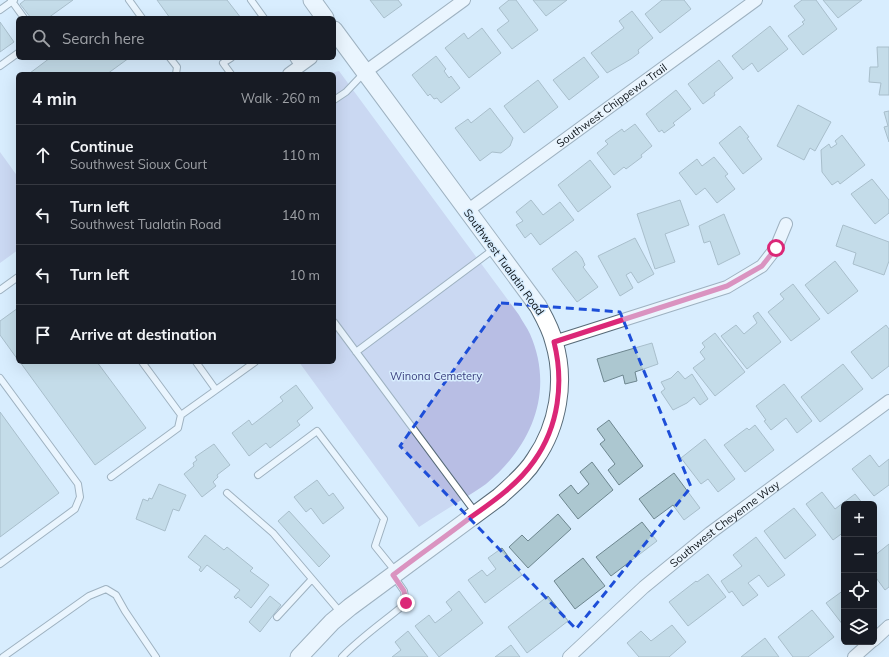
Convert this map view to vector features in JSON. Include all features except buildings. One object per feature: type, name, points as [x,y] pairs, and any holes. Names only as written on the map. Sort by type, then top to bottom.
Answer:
[{"type":"main road","points":[[312,0],[324,16]]},
{"type":"main road","name":"Southwest Tualatin Road","points":[[300,657],[332,622],[499,497],[526,470],[535,460],[549,433],[556,410],[559,386],[559,369],[554,342],[550,329],[538,306],[365,72],[336,36]]},
{"type":"street","points":[[365,72],[464,0]]},
{"type":"street","name":"Southwest Chippewa Trail","points":[[467,211],[756,0]]},
{"type":"street","points":[[290,72],[296,62]]},
{"type":"street","points":[[554,342],[727,286],[762,266],[776,248],[786,224]]},
{"type":"street","name":"Southwest Cheyenne Way","points":[[569,657],[644,587],[710,533],[889,401]]},
{"type":"street","points":[[877,637],[889,626]]},
{"type":"street","points":[[854,657],[868,645]]},
{"type":"lane","points":[[129,0],[141,16]]},
{"type":"lane","points":[[251,0],[263,16]]},
{"type":"lane","points":[[0,10],[12,1],[23,16]]},
{"type":"lane","points":[[0,66],[16,54]]},
{"type":"lane","points":[[172,60],[177,67],[176,72]]},
{"type":"lane","points":[[228,60],[223,63],[230,72]]},
{"type":"lane","points":[[336,99],[346,92],[365,72]]},
{"type":"lane","points":[[356,352],[495,248]]},
{"type":"lane","points":[[0,290],[16,278]]},
{"type":"lane","points":[[336,325],[476,514]]},
{"type":"lane","points":[[143,364],[181,415]]},
{"type":"lane","points":[[197,364],[216,390]]},
{"type":"lane","points":[[111,477],[178,428],[181,415],[252,364]]},
{"type":"lane","points":[[0,378],[78,484],[80,496],[75,509],[0,564]]},
{"type":"lane","points":[[258,475],[317,431],[384,519],[375,546],[395,574],[404,591],[406,603],[355,644],[342,657]]},
{"type":"lane","points":[[227,493],[273,533],[342,614]]},
{"type":"lane","points":[[277,617],[312,578]]},
{"type":"lane","points":[[3,657],[89,596],[106,589],[116,595],[156,657]]},
{"type":"highlighted area","points":[[501,303],[620,312],[691,487],[576,629],[400,446]]},
{"type":"green space","name":"Winona Cemetery","points":[[339,71],[519,315],[530,334],[537,355],[540,376],[539,396],[535,416],[527,435],[516,453],[486,484],[419,527],[300,364],[336,364],[335,72]]},
{"type":"green space","points":[[0,152],[16,174],[16,251],[0,263]]},
{"type":"route","points":[[406,603],[404,591],[393,575],[499,497],[516,482],[535,460],[541,450],[554,421],[559,386],[558,356],[554,342],[727,286],[762,266],[776,248]]}]
